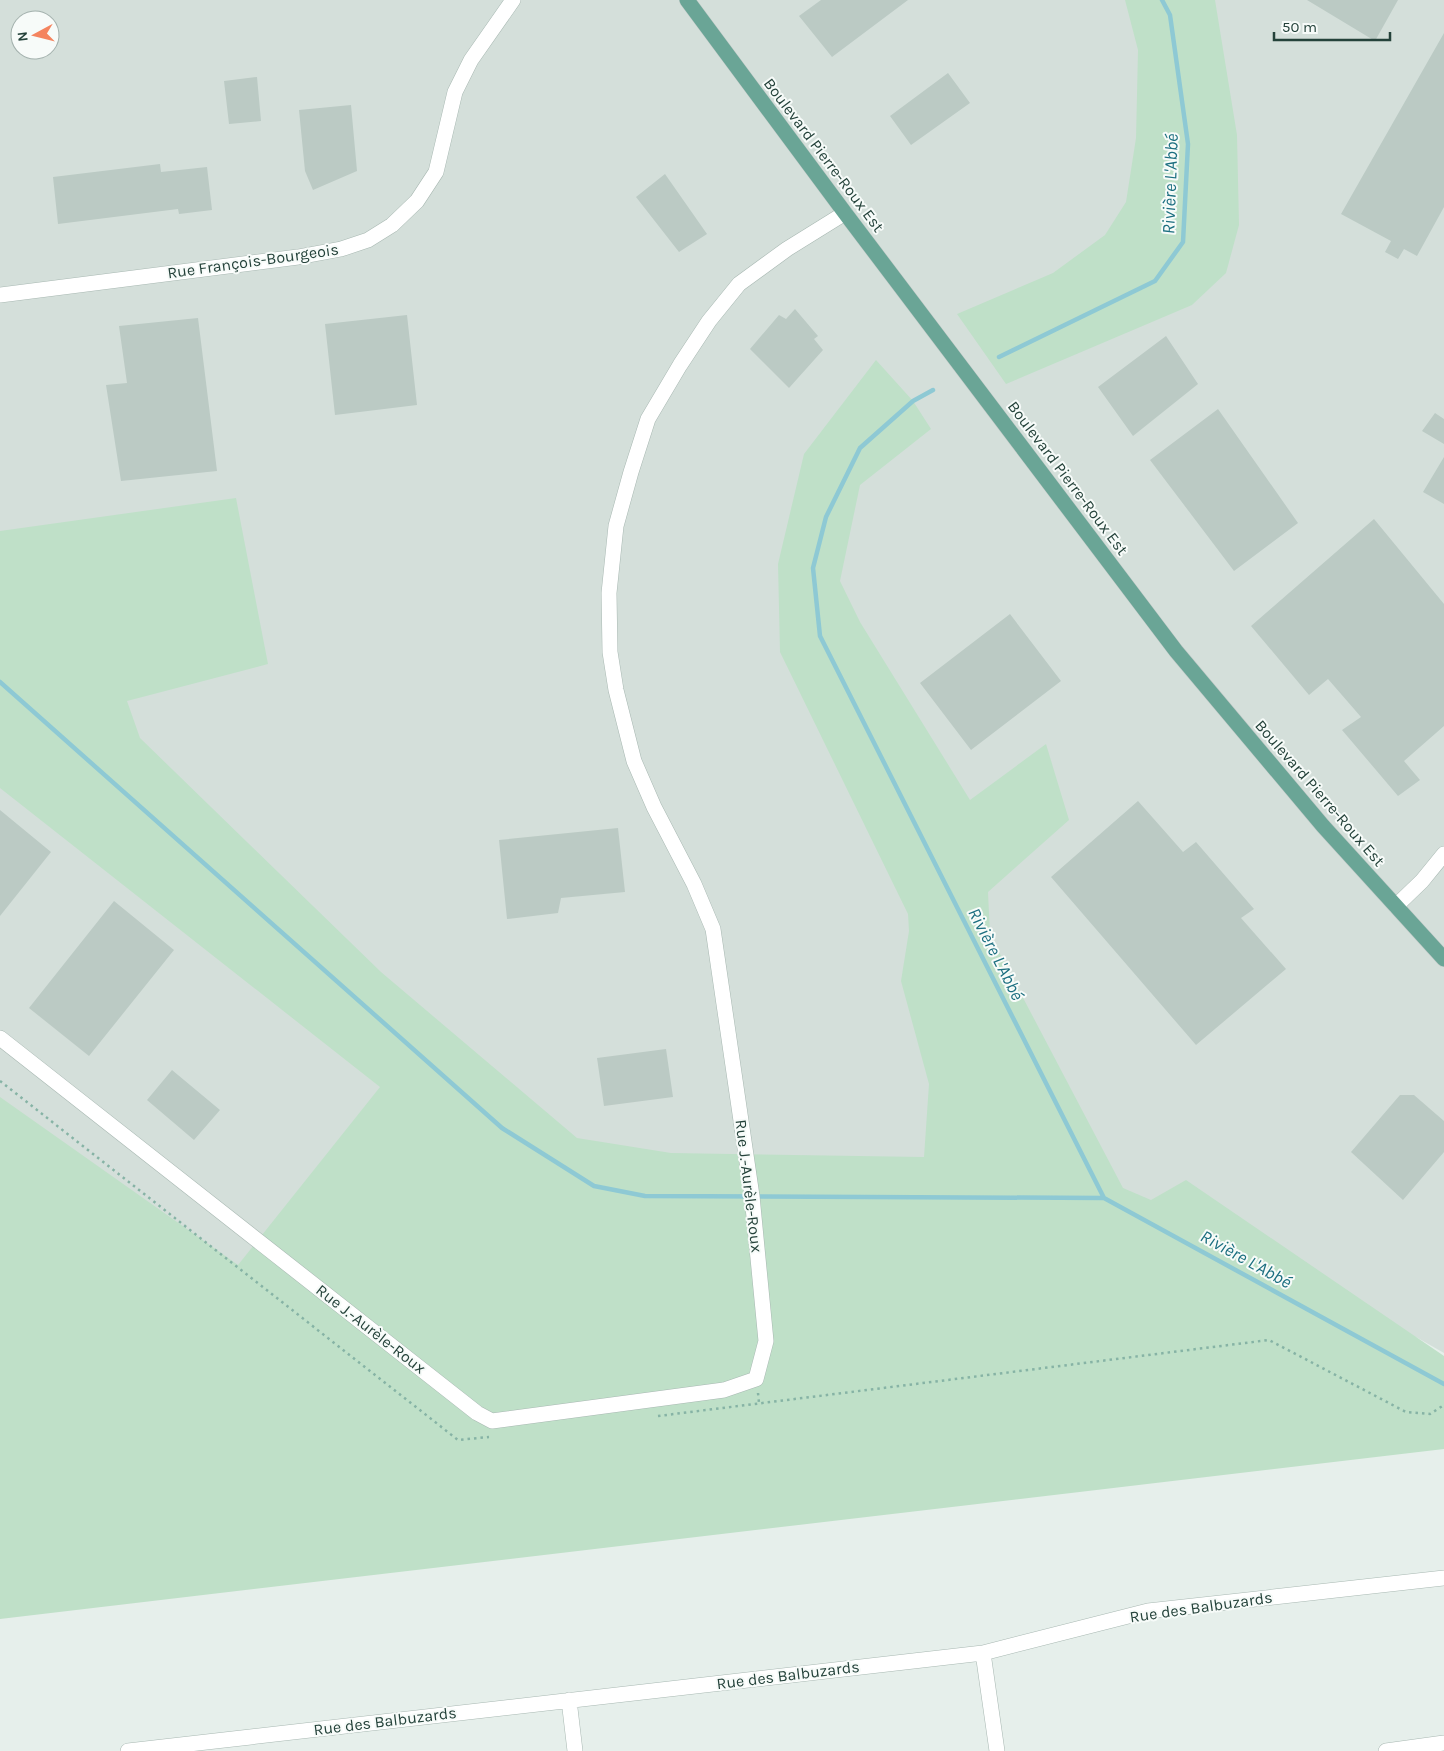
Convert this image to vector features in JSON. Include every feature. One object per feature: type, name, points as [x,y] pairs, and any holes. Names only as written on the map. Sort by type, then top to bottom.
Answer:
[{"type":"main road","name":"Boulevard Pierre-Roux Est","points":[[687,0],[845,213],[1176,651],[1322,826],[1444,959]]},
{"type":"street","name":"Rue François-Bourgeois","points":[[0,295],[298,257],[341,249],[368,240],[392,225],[417,201],[436,172],[455,92],[471,60],[513,0]]},
{"type":"street","name":"Rue J.-Aurèle-Roux","points":[[0,1038],[469,1407],[492,1421],[724,1390],[756,1379],[766,1341],[752,1196],[713,929],[694,884],[654,807],[634,761],[616,690],[610,652],[610,593],[616,526],[631,472],[648,419],[680,365],[709,321],[739,284],[788,249],[845,213]]},
{"type":"street","points":[[1396,906],[1422,881],[1444,854]]},
{"type":"street","name":"Rue des Balbuzards","points":[[128,1751],[983,1653],[1148,1611],[1444,1578]]},
{"type":"street","points":[[983,1653],[997,1751]]},
{"type":"street","points":[[569,1700],[575,1751]]},
{"type":"street","points":[[1386,1751],[1444,1743]]},
{"type":"path","points":[[0,1081],[458,1440],[497,1436]]},
{"type":"path","points":[[652,1416],[1269,1340],[1406,1412],[1430,1414],[1444,1405]]},
{"type":"shaded area","points":[[0,0],[1444,0],[1444,1353],[1416,1337],[0,1510]]},
{"type":"green space","points":[[1125,0],[1215,0],[1237,135],[1239,225],[1226,273],[1192,305],[1006,384],[957,314],[1053,273],[1105,235],[1126,202],[1136,138],[1138,50]]},
{"type":"green space","points":[[876,360],[913,401],[931,429],[860,485],[840,581],[860,622],[970,800],[1046,744],[1069,820],[988,892],[990,935],[1123,1188],[1151,1200],[1186,1180],[1444,1356],[1444,1449],[0,1619],[0,1097],[238,1265],[380,1087],[0,788],[0,531],[236,498],[268,664],[127,701],[140,738],[381,972],[577,1138],[671,1153],[924,1157],[929,1084],[901,981],[909,931],[908,914],[780,652],[778,564],[804,454]]},
{"type":"building","points":[[821,0],[908,0],[832,57],[799,16]]},
{"type":"building","points":[[1307,0],[1398,0],[1375,41]]},
{"type":"building","points":[[1444,33],[1444,207],[1417,256],[1404,249],[1398,259],[1385,252],[1391,241],[1341,214]]},
{"type":"building","points":[[948,73],[970,103],[911,145],[890,116]]},
{"type":"building","points":[[257,77],[261,121],[229,124],[224,81]]},
{"type":"building","points":[[351,105],[357,171],[313,190],[305,171],[299,110]]},
{"type":"building","points":[[160,164],[161,172],[207,167],[212,210],[179,214],[178,209],[58,224],[53,177]]},
{"type":"building","points":[[665,174],[707,234],[679,252],[636,197]]},
{"type":"building","points":[[795,309],[818,336],[814,339],[823,350],[789,388],[750,349],[779,315],[786,319]]},
{"type":"building","points":[[407,315],[417,405],[335,415],[325,324]]},
{"type":"building","points":[[198,318],[217,471],[121,481],[106,385],[127,383],[119,326]]},
{"type":"building","points":[[1166,336],[1198,384],[1133,436],[1098,387]]},
{"type":"building","points":[[1218,409],[1298,523],[1234,571],[1150,460]]},
{"type":"building","points":[[1435,413],[1444,419],[1444,444],[1422,431]]},
{"type":"building","points":[[1444,457],[1444,504],[1423,492]]},
{"type":"building","points":[[1374,519],[1444,604],[1444,726],[1404,761],[1420,780],[1398,796],[1342,730],[1361,717],[1328,679],[1309,695],[1251,626]]},
{"type":"building","points":[[1010,614],[1061,681],[971,750],[920,683]]},
{"type":"building","points":[[1138,801],[1183,852],[1196,842],[1254,909],[1241,918],[1286,969],[1196,1045],[1051,877]]},
{"type":"building","points":[[0,810],[51,852],[0,916]]},
{"type":"building","points":[[618,828],[625,892],[561,898],[558,913],[507,919],[499,840]]},
{"type":"building","points":[[114,901],[174,950],[89,1056],[29,1008]]},
{"type":"building","points":[[666,1049],[673,1097],[604,1106],[597,1058]]},
{"type":"building","points":[[172,1070],[220,1110],[194,1140],[147,1100]]},
{"type":"building","points":[[1400,1095],[1414,1095],[1444,1121],[1444,1152],[1403,1200],[1351,1152]]},
{"type":"waterway","name":"Rivière L'Abbé","points":[[999,357],[1155,281],[1183,242],[1188,144],[1170,15],[1162,0]]},
{"type":"waterway","name":"Rivière L'Abbé","points":[[933,390],[913,401],[860,448],[826,517],[813,568],[820,636],[1104,1198],[1444,1384]]},
{"type":"waterway","points":[[0,682],[502,1128],[594,1186],[645,1196],[1104,1198]]}]
